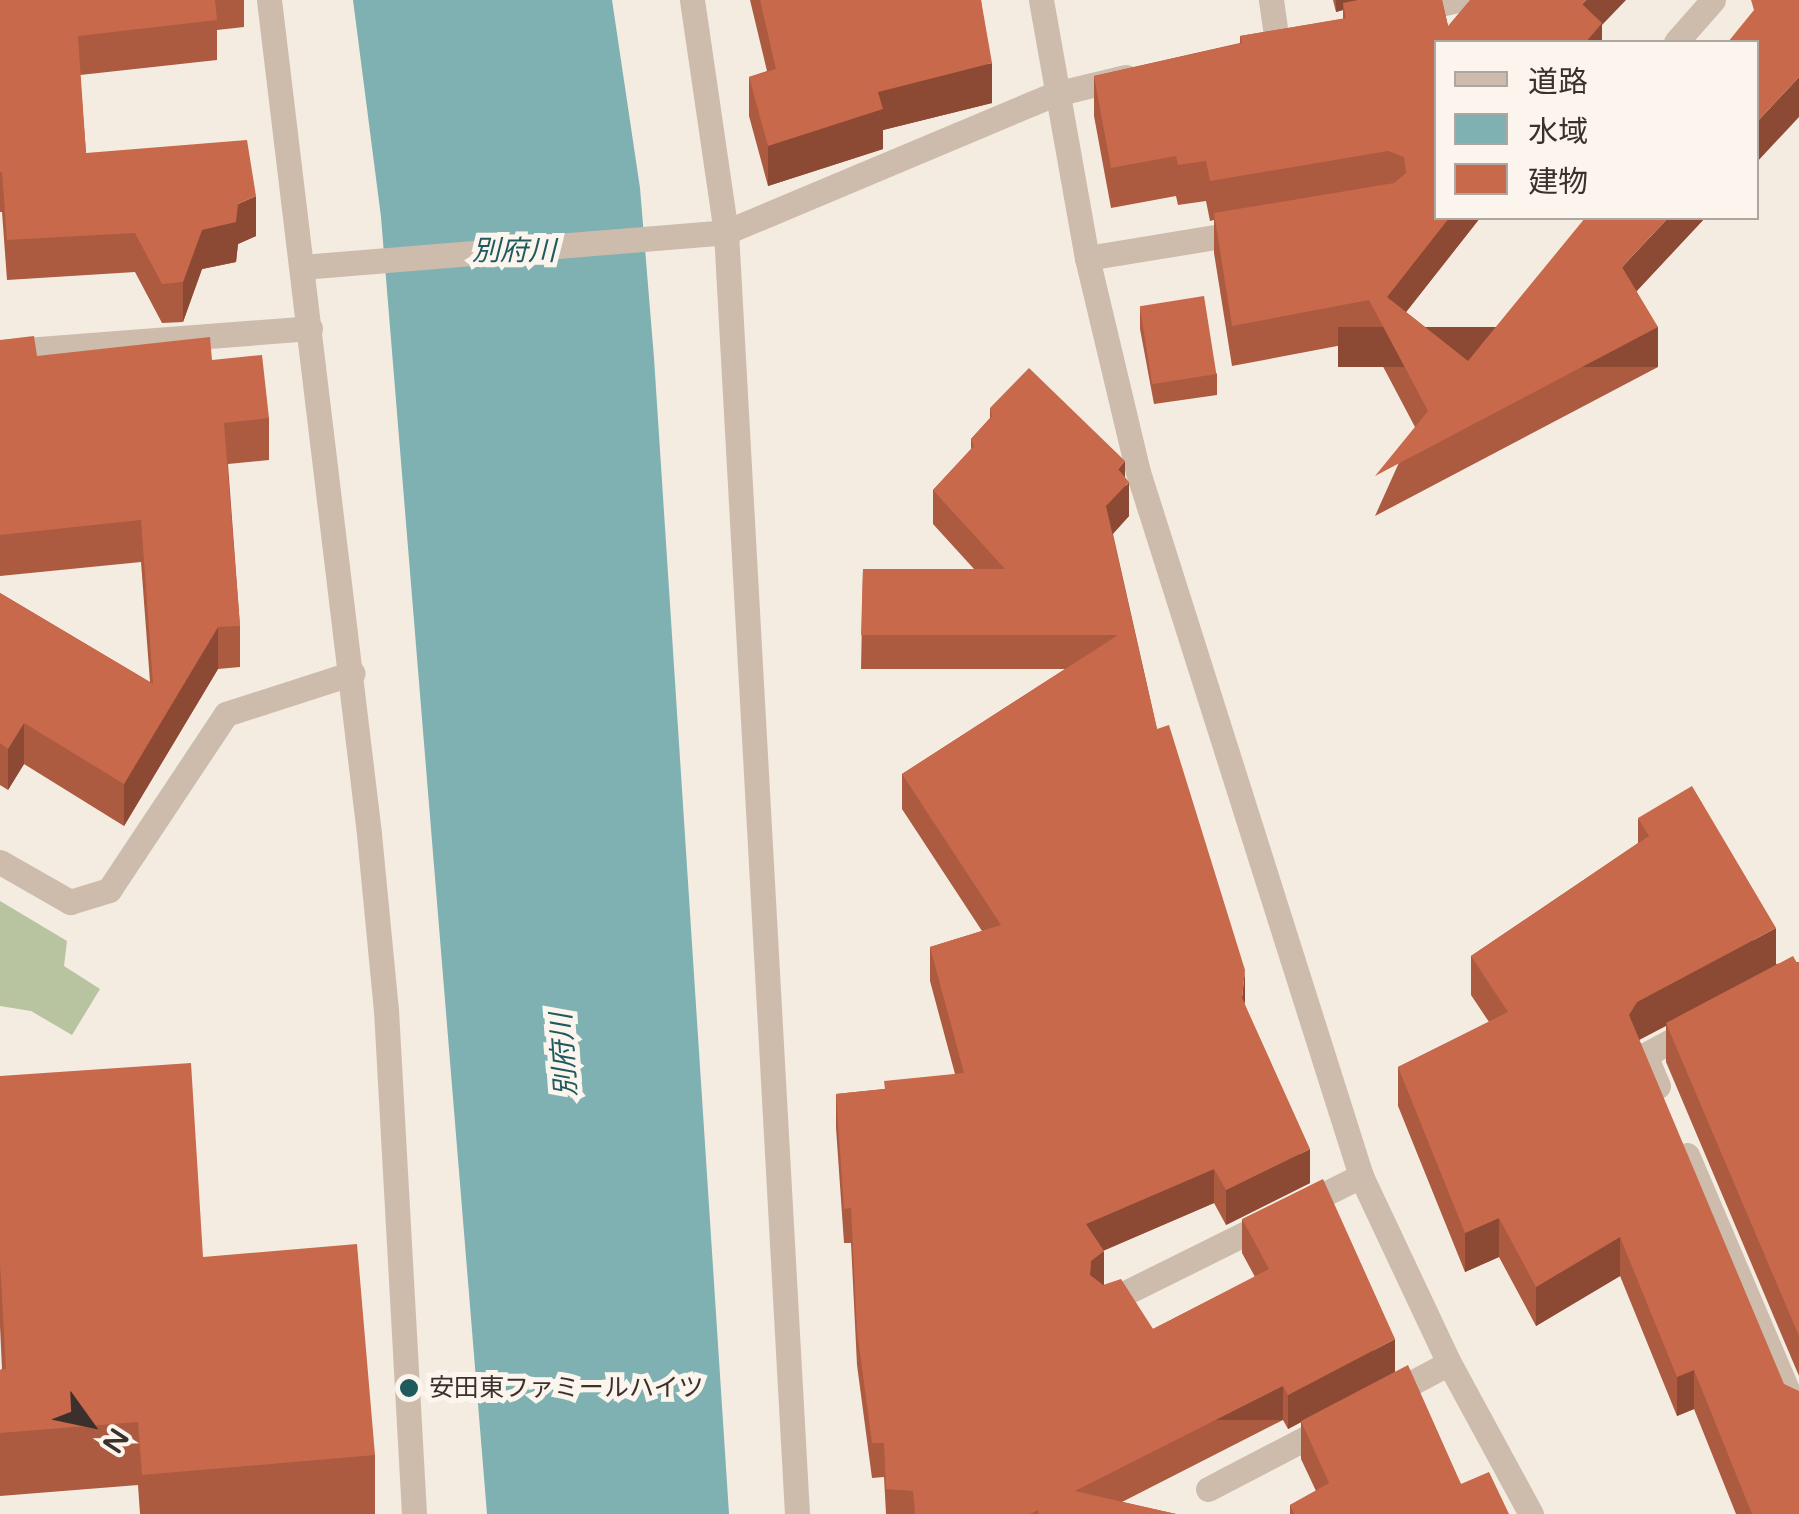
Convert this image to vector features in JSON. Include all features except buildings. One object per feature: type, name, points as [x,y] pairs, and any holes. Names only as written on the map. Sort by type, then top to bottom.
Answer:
[{"type":"street","points":[[269,0],[353,672],[386,1010],[414,1514]]},
{"type":"street","points":[[692,0],[726,232],[797,1514]]},
{"type":"street","points":[[1042,0],[1055,94],[1087,258],[1138,472],[1361,1176],[1449,1363],[1531,1514]]},
{"type":"street","points":[[1272,0],[1277,42]]},
{"type":"street","points":[[1386,17],[1458,0]]},
{"type":"street","points":[[1678,40],[1713,0]]},
{"type":"street","points":[[302,267],[726,232],[1055,94],[1148,72]]},
{"type":"street","points":[[1087,258],[1277,226]]},
{"type":"street","points":[[0,352],[310,328]]},
{"type":"street","points":[[0,862],[70,902],[109,890],[226,714],[353,672]]},
{"type":"street","points":[[1713,1018],[1645,1055],[1799,1417]]},
{"type":"street","points":[[1104,1303],[1361,1176]]},
{"type":"street","points":[[1208,1489],[1449,1363]]},
{"type":"green space","points":[[0,901],[67,941],[64,966],[100,989],[72,1035],[31,1011],[0,1006]]},
{"type":"water","name":"別府川","points":[[353,0],[612,0],[640,188],[654,358],[729,1514],[487,1514],[381,217]]},
{"type":"place","name":"安田東ファミールハイツ","points":[[409,1388]]}]
